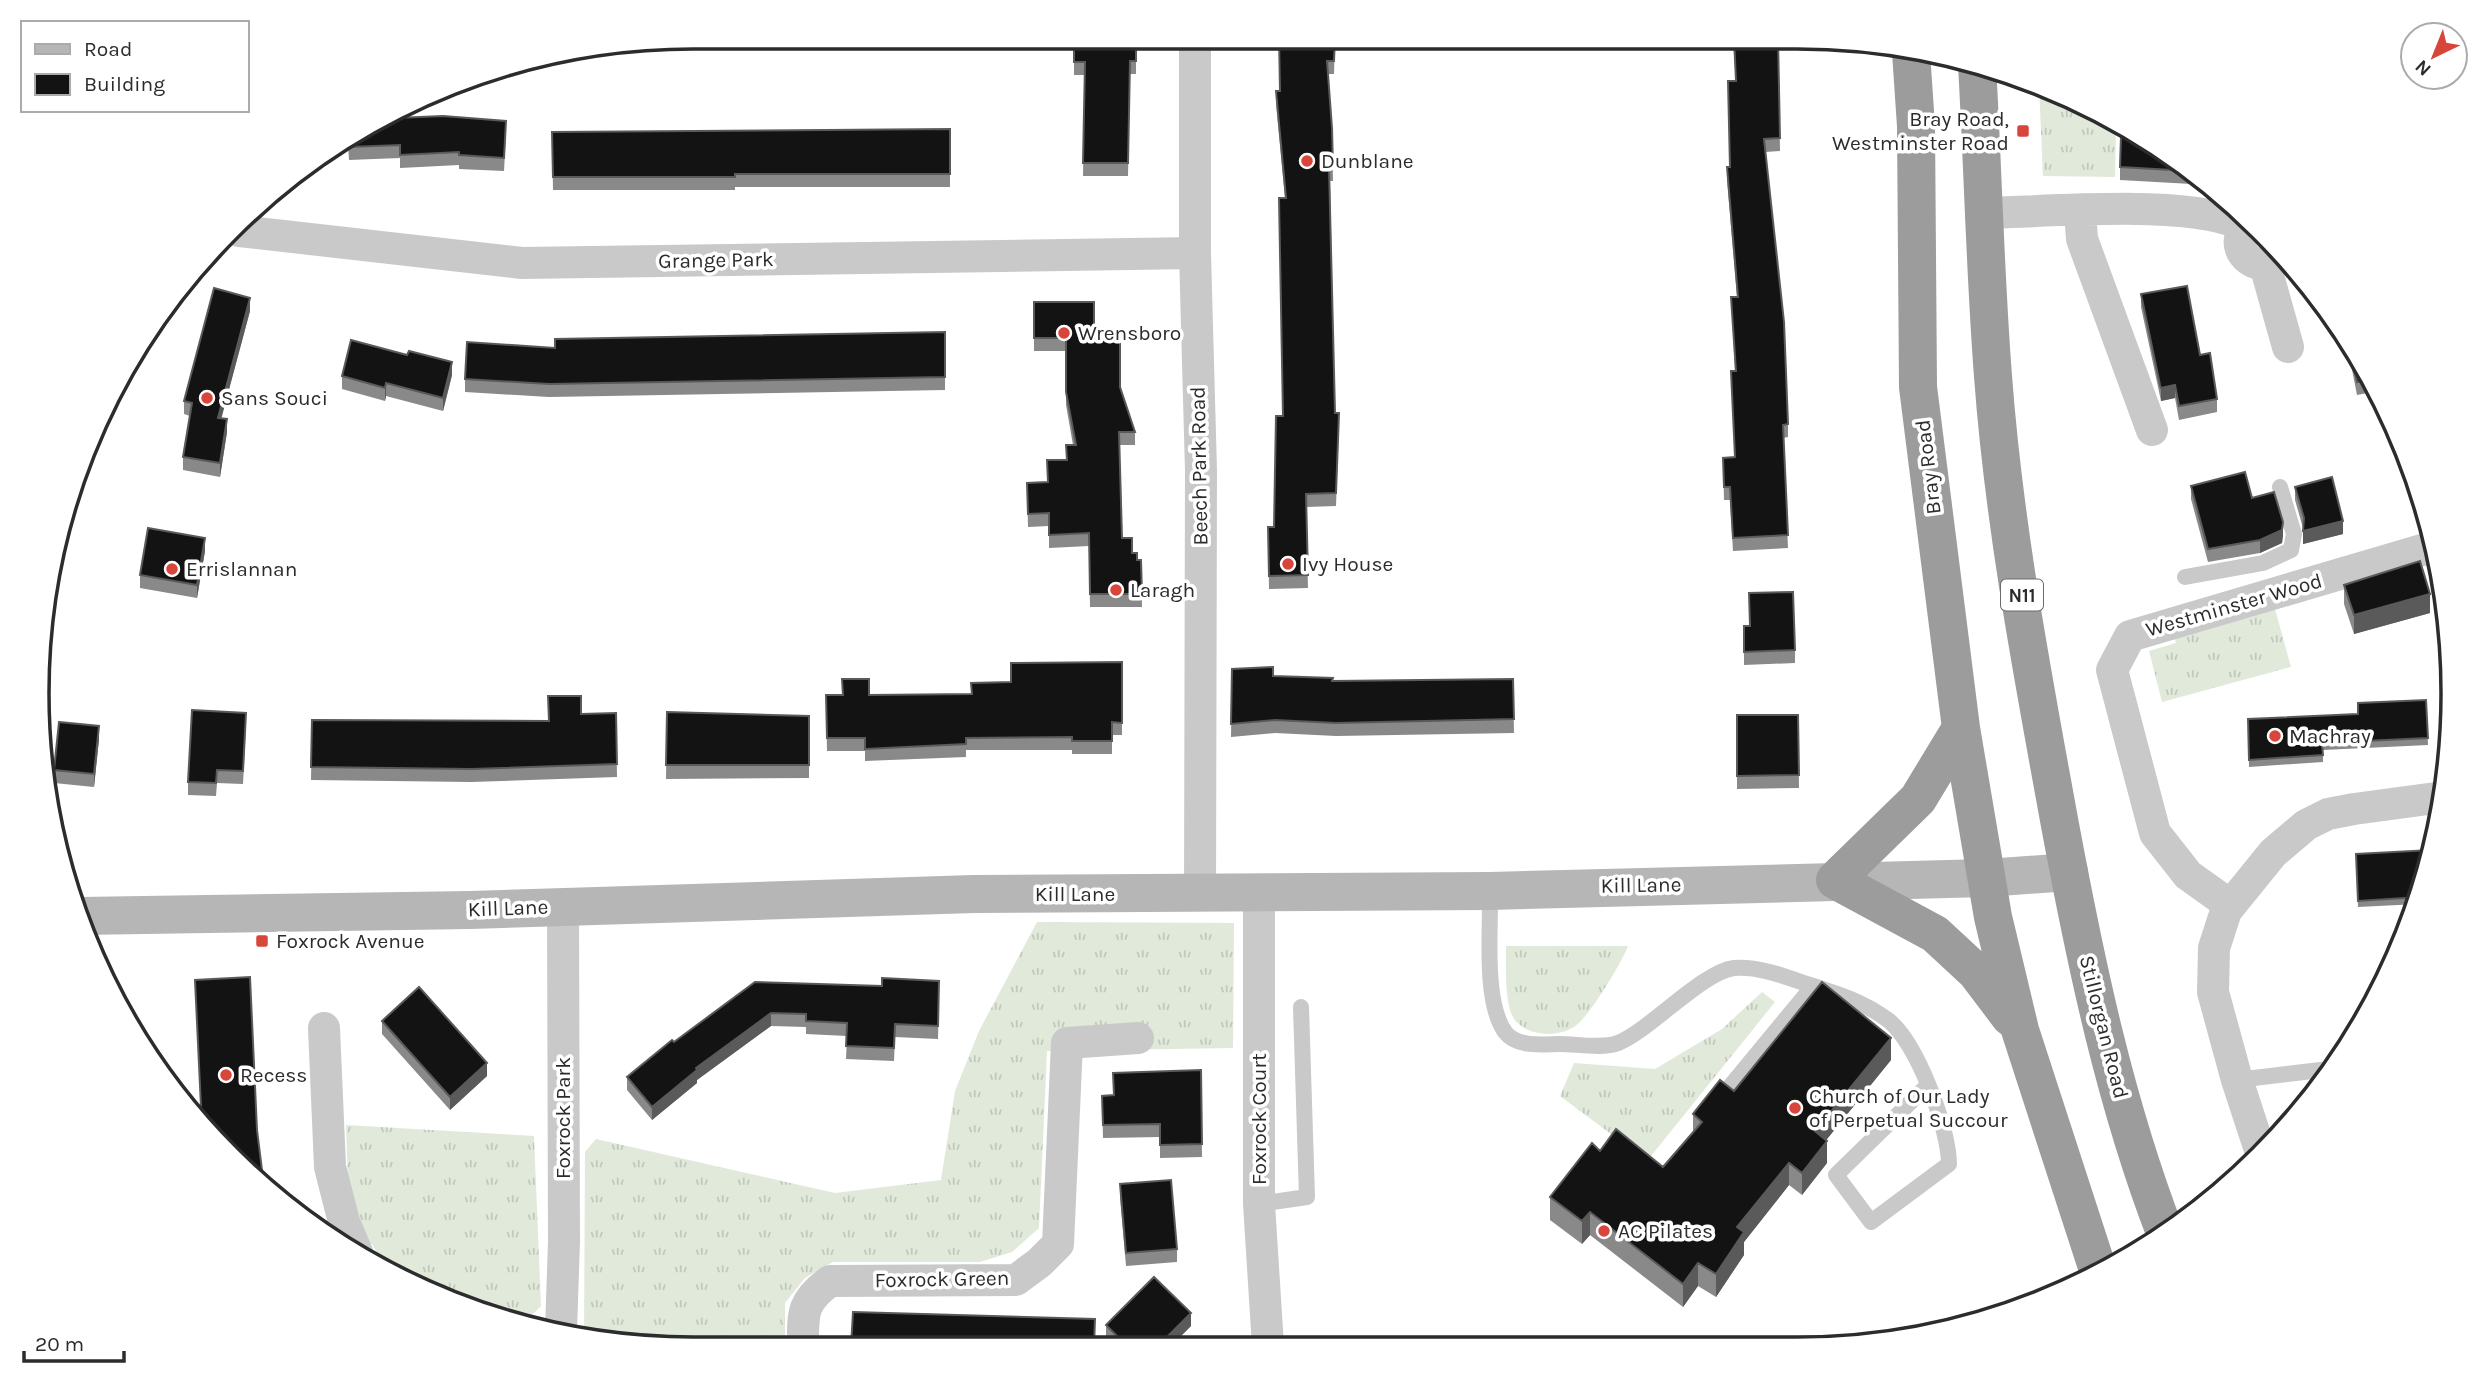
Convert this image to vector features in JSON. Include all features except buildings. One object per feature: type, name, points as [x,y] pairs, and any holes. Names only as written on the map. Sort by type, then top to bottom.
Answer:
[{"type":"highway","name":"Bray Road","points":[[1911,59],[1916,126],[1919,387],[1961,728],[1986,878]]},
{"type":"highway","name":"N11","points":[[1978,75],[1985,213]]},
{"type":"highway","name":"Stillorgan Road","points":[[1985,213],[1993,376],[2005,488],[2058,814],[2094,999],[2142,1173],[2162,1223]]},
{"type":"highway","points":[[1961,728],[1918,799],[1835,880],[1935,934],[1976,972],[2020,1030]]},
{"type":"highway","points":[[1986,878],[2020,1030],[2096,1263]]},
{"type":"main road","name":"Kill Lane","points":[[89,916],[974,894],[1200,895],[1259,892],[1490,891],[1986,878],[2069,872]]},
{"type":"street","name":"Beech Park Road","points":[[1195,49],[1195,253],[1200,471],[1200,895]]},
{"type":"street","points":[[1985,213],[2186,210],[2233,220]]},
{"type":"street","points":[[2080,211],[2082,239],[2152,430]]},
{"type":"street","points":[[2244,231],[2239,241],[2249,262],[2273,260],[2288,347]]},
{"type":"street","name":"Grange Park","points":[[245,232],[522,262],[1195,253]]},
{"type":"street","name":"Westminster Wood","points":[[2230,905],[2188,875],[2155,832],[2112,670],[2130,636],[2425,550]]},
{"type":"street","points":[[2257,1142],[2236,1080],[2213,992],[2214,948],[2230,905],[2273,853],[2306,825],[2328,814],[2432,799]]},
{"type":"street","name":"Foxrock Court","points":[[1259,892],[1259,1204],[1267,1337]]},
{"type":"street","name":"Foxrock Park","points":[[561,1324],[564,1242],[562,906]]},
{"type":"street","points":[[324,1028],[330,1167],[351,1238]]},
{"type":"street","name":"Foxrock Green","points":[[803,1337],[804,1307],[816,1291],[830,1281],[1016,1280],[1039,1264],[1058,1244],[1067,1043],[1138,1038]]},
{"type":"lane","points":[[2185,577],[2263,563],[2291,550],[2294,534],[2280,487]]},
{"type":"lane","points":[[1490,891],[1493,1001],[1506,1033],[1526,1045],[1617,1044],[1705,983],[1732,968],[1769,972],[1855,999],[1891,1022],[1910,1050],[1927,1086],[1949,1149],[1949,1164],[1871,1222],[1836,1175],[1927,1086]]},
{"type":"lane","points":[[1727,1090],[1813,986]]},
{"type":"lane","points":[[1259,1204],[1307,1197],[1301,1007]]},
{"type":"lane","points":[[2236,1080],[2318,1070]]},
{"type":"green space","points":[[2039,97],[2116,133],[2115,177],[2043,176]]},
{"type":"green space","points":[[2275,609],[2291,667],[2162,702],[2149,651],[2176,643],[2174,635]]},
{"type":"green space","points":[[1037,922],[1234,923],[1233,1048],[1047,1051],[1039,1228],[1012,1252],[980,1262],[833,1262],[805,1278],[785,1303],[785,1337],[651,1336],[584,1327],[585,1152],[596,1139],[835,1193],[941,1180],[955,1091],[979,1031]]},
{"type":"green space","points":[[1506,946],[1628,946],[1606,987],[1579,1023],[1564,1031],[1546,1034],[1521,1026],[1511,1014],[1506,985]]},
{"type":"green space","points":[[1762,992],[1775,1002],[1647,1161],[1560,1096],[1574,1063],[1655,1069],[1722,1029]]},
{"type":"green space","points":[[346,1125],[534,1136],[541,1306],[531,1316],[526,1315],[486,1303],[408,1271],[378,1255],[372,1244],[365,1246],[349,1215]]},
{"type":"place","name":"Bray Road, Westminster Road","points":[[2023,131]]},
{"type":"place","name":"Dunblane","points":[[1307,161]]},
{"type":"place","name":"Wrensboro","points":[[1064,333]]},
{"type":"place","name":"Sans Souci","points":[[207,398]]},
{"type":"place","name":"Ivy House","points":[[1288,564]]},
{"type":"place","name":"Errislannan","points":[[172,569]]},
{"type":"place","name":"Laragh","points":[[1116,590]]},
{"type":"place","name":"Machray","points":[[2275,736]]},
{"type":"place","name":"Foxrock Avenue","points":[[262,941]]},
{"type":"place","name":"Recess","points":[[226,1075]]},
{"type":"place","name":"Church of Our Lady of Perpetual Succour","points":[[1795,1108]]},
{"type":"place","name":"AC Pilates","points":[[1604,1231]]}]
